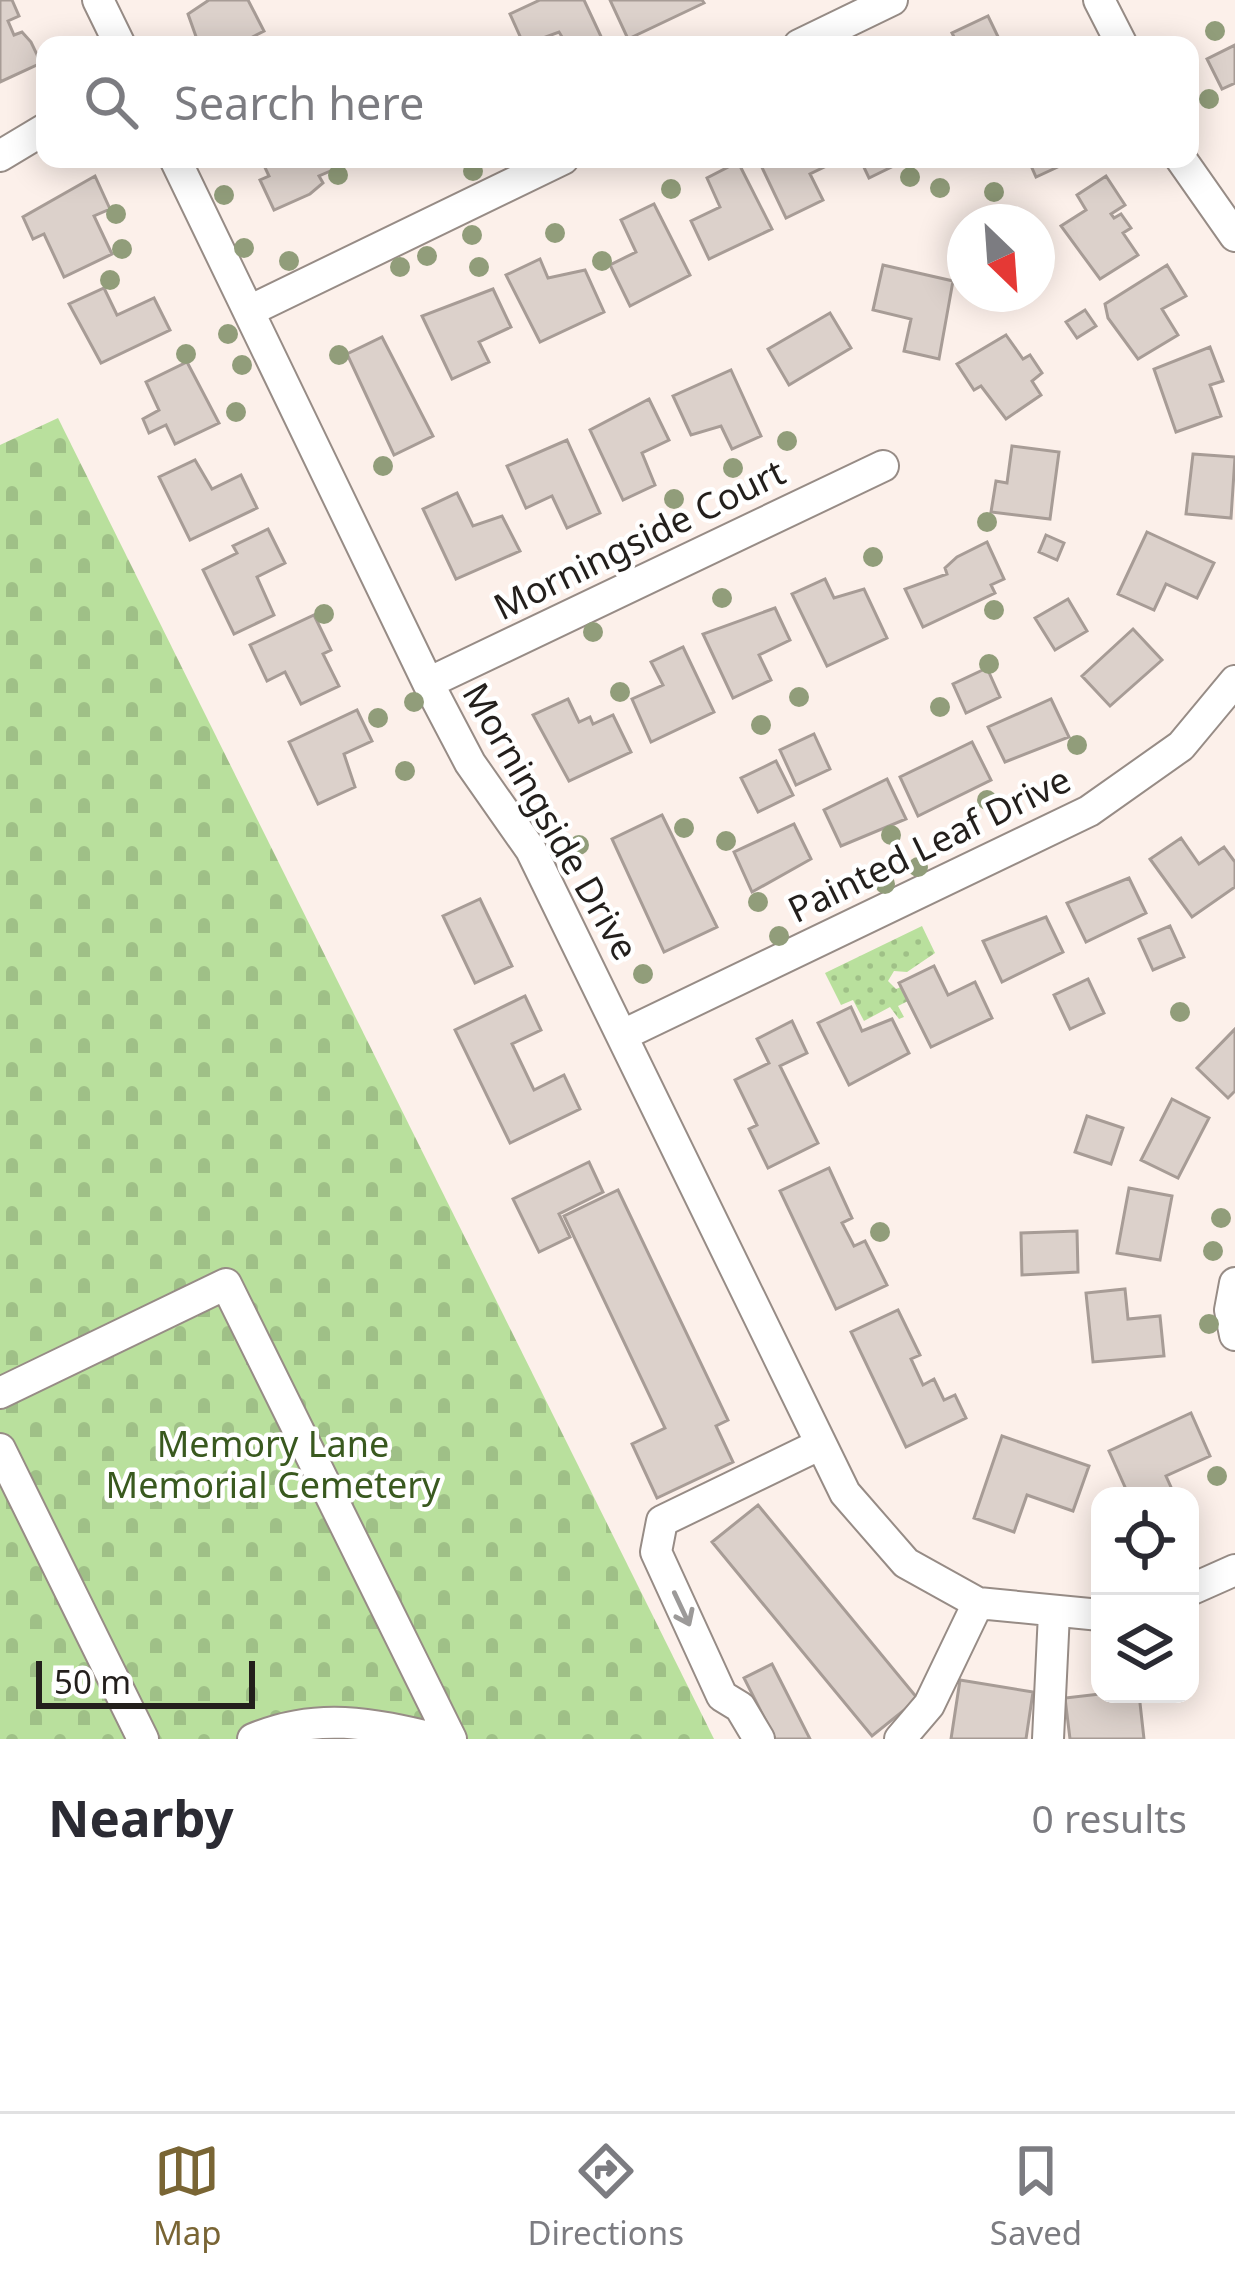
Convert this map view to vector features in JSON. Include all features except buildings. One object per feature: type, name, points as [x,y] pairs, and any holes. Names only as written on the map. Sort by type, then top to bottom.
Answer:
[{"type":"street","points":[[98,0],[116,36]]},
{"type":"street","points":[[818,36],[892,0]]},
{"type":"street","points":[[1100,0],[1118,36]]},
{"type":"street","points":[[0,156],[36,134]]},
{"type":"street","name":"Morningside Drive","points":[[179,168],[428,683],[470,763],[531,850],[626,1034],[845,1493],[906,1563],[978,1604]]},
{"type":"street","points":[[249,311],[543,168]]},
{"type":"street","points":[[1187,168],[1235,236]]},
{"type":"street","name":"Morningside Court","points":[[428,683],[883,466]]},
{"type":"street","name":"Painted Leaf Drive","points":[[626,1034],[1089,811],[1181,746],[1235,681]]},
{"type":"street","points":[[1235,1282],[1230,1310],[1235,1335]]},
{"type":"street","points":[[0,1393],[226,1284],[451,1739]]},
{"type":"street","points":[[759,1739],[740,1707],[722,1696],[656,1552],[662,1521],[821,1444]]},
{"type":"street","points":[[0,1449],[143,1739]]},
{"type":"street","points":[[1199,1586],[1235,1570]]},
{"type":"street","points":[[900,1739],[929,1705],[978,1604],[1091,1615]]},
{"type":"street","points":[[1048,1739],[1054,1613]]},
{"type":"street","points":[[253,1739],[308,1721],[350,1720],[436,1739]]},
{"type":"green space","name":"Memory Lane Memorial Cemetery","points":[[58,418],[714,1739],[0,1739],[0,445]]},
{"type":"green space","points":[[922,926],[935,953],[907,972],[894,971],[888,981],[896,989],[901,987],[908,1001],[898,1006],[904,1017],[899,1019],[890,1007],[864,1021],[853,1000],[841,1005],[825,973]]}]
